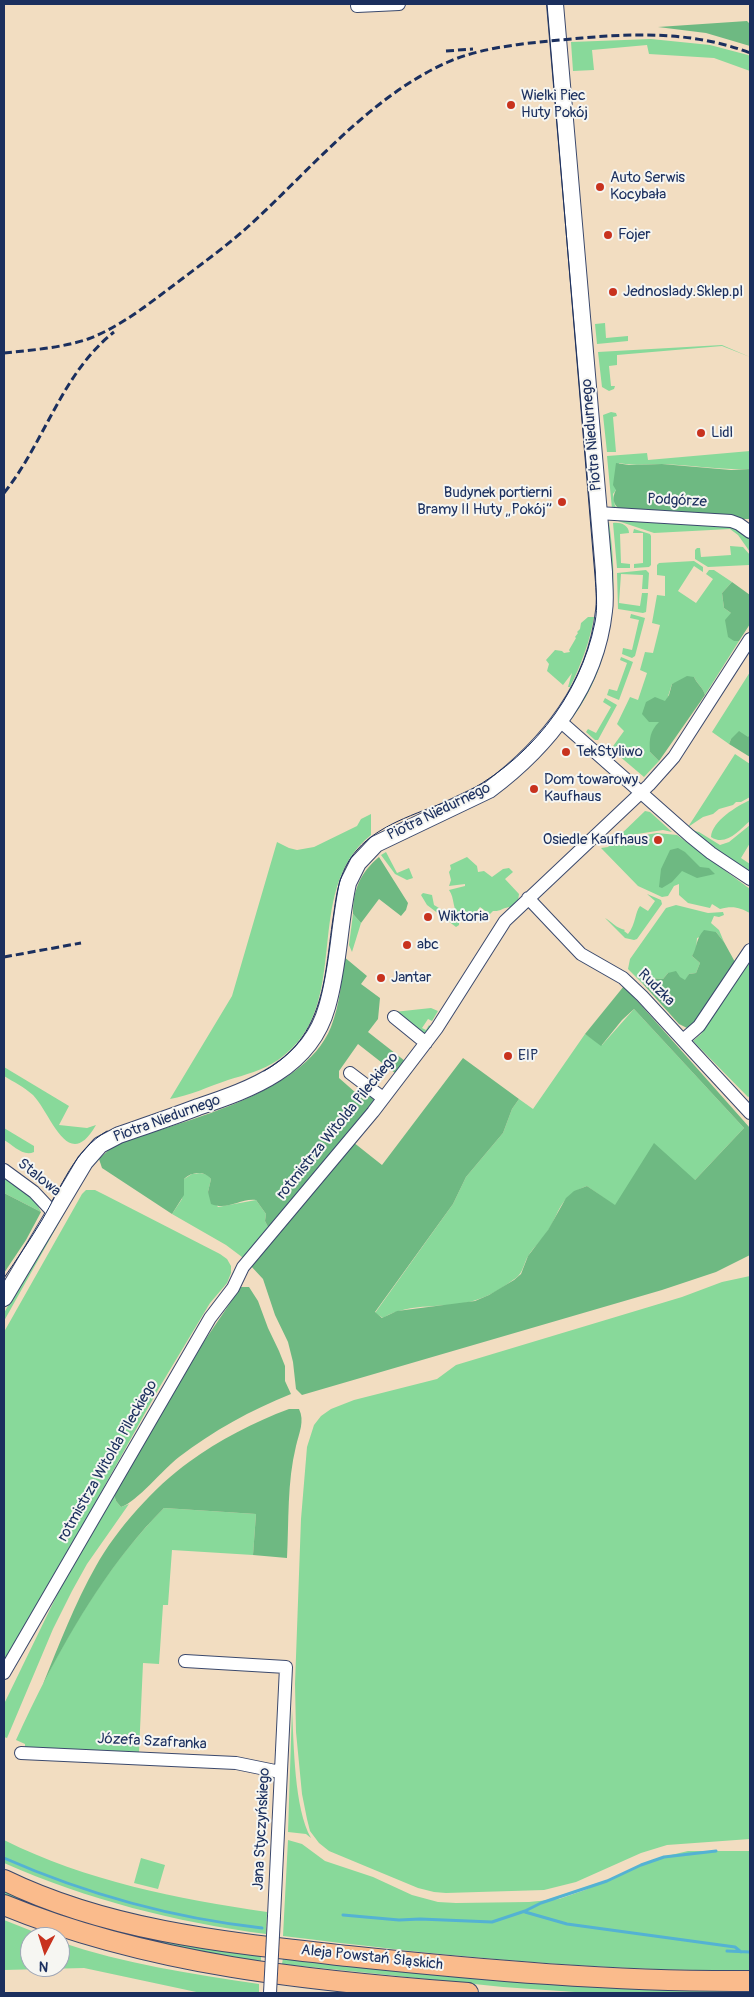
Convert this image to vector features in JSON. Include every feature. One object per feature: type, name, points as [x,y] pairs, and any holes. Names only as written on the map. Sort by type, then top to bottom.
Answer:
[{"type":"main road","name":"Aleja Powstań Śląskich","points":[[4,1880],[50,1899],[97,1915],[147,1928],[225,1942],[519,1973],[632,1979],[750,1981]]},
{"type":"main road","name":"Aleja Powstań Śląskich","points":[[4,1905],[38,1919],[102,1939],[174,1957],[259,1971],[468,1993]]},
{"type":"street","points":[[357,6],[399,4]]},
{"type":"street","name":"Piotra Niedurnego","points":[[4,1298],[85,1162],[100,1145],[109,1140],[248,1090],[283,1070],[300,1055],[316,1033],[327,1010],[348,883],[353,870],[363,856],[385,838],[489,790],[522,764],[560,721],[586,677],[602,626],[604,572],[555,4]]},
{"type":"street","name":"Podgórze","points":[[598,513],[731,521],[750,532]]},
{"type":"street","name":"rotmistrza Witolda Pileckiego","points":[[4,1674],[210,1318],[233,1288],[243,1267],[426,1043],[442,1021],[502,925],[528,898],[640,793],[681,748],[750,639]]},
{"type":"street","points":[[560,721],[690,836],[711,853],[750,879]]},
{"type":"street","name":"Rudzka","points":[[528,898],[581,954],[616,973],[630,985],[750,1114]]},
{"type":"street","points":[[683,1040],[699,1026],[750,950]]},
{"type":"street","points":[[394,1017],[426,1043]]},
{"type":"street","points":[[350,1072],[383,1098]]},
{"type":"street","name":"Stalowa","points":[[4,1170],[34,1192],[55,1212]]},
{"type":"street","name":"Jana Styczyńskiego","points":[[185,1661],[286,1667],[270,1993]]},
{"type":"street","name":"Józefa Szafranka","points":[[22,1753],[236,1762],[280,1772]]},
{"type":"green space","points":[[747,21],[750,24],[750,46],[706,33],[658,27]]},
{"type":"green space","points":[[651,39],[710,45],[748,55],[750,56],[750,71],[714,58],[649,54],[647,45],[592,50],[594,70],[573,71],[571,42]]},
{"type":"green space","points":[[605,323],[606,338],[628,336],[628,341],[597,344],[595,324]]},
{"type":"green space","points":[[722,345],[750,357],[722,346],[617,355],[617,365],[609,366],[611,386],[615,386],[614,389],[609,391],[602,387],[598,352]]},
{"type":"green space","points":[[611,412],[616,413],[617,416],[613,417],[616,452],[607,452],[603,415]]},
{"type":"green space","points":[[750,451],[750,469],[619,463],[616,490],[613,494],[615,506],[619,509],[612,509],[607,456],[647,453],[648,460]]},
{"type":"green space","points":[[616,463],[629,465],[662,464],[731,470],[750,469],[750,519],[619,509],[615,505],[614,495],[616,490],[613,485]]},
{"type":"green space","points":[[612,519],[728,524],[750,538],[750,552],[738,535],[730,529],[654,533]]},
{"type":"green space","points":[[609,522],[613,574],[610,625],[605,650],[597,674],[586,697],[571,720],[587,688],[606,525]]},
{"type":"green space","points":[[613,523],[624,525],[629,530],[629,533],[620,534],[621,563],[630,564],[630,568],[617,568]]},
{"type":"green space","points":[[634,529],[651,536],[651,565],[649,567],[634,568],[634,564],[643,563],[643,533],[633,533]]},
{"type":"green space","points":[[730,546],[743,547],[750,555],[749,565],[708,567],[695,559],[695,550],[697,548],[700,548],[701,557],[731,555]]},
{"type":"green space","points":[[694,561],[703,567],[703,572],[694,566],[678,591],[696,603],[713,579],[706,574],[709,570],[714,570],[732,582],[722,593],[724,608],[731,613],[734,641],[739,641],[705,695],[694,677],[672,684],[650,752],[659,761],[644,777],[611,749],[624,731],[617,724],[630,697],[638,700],[647,673],[640,670],[645,652],[653,653],[660,625],[652,623],[657,595],[665,596],[665,576],[657,575],[657,565],[659,563]]},
{"type":"green space","points":[[646,570],[649,573],[648,589],[642,589],[643,575],[621,574],[619,603],[640,606],[642,593],[648,593],[646,612],[618,609],[617,573]]},
{"type":"green space","points":[[732,582],[750,595],[750,624],[739,641],[734,641],[728,637],[725,620],[731,613],[724,608],[722,593]]},
{"type":"green space","points":[[631,614],[645,618],[635,656],[632,658],[622,654],[623,648],[632,650],[639,620],[630,618]]},
{"type":"green space","points":[[588,617],[594,617],[585,653],[570,687],[568,687],[572,673],[563,685],[547,671],[549,664],[546,660],[555,650],[564,653],[570,652],[569,650],[580,629],[581,623]]},
{"type":"green space","points":[[621,657],[633,662],[619,700],[607,695],[609,689],[617,691],[627,663],[620,660]]},
{"type":"green space","points":[[750,672],[750,733],[748,737],[731,739],[729,744],[712,732]]},
{"type":"green space","points":[[687,676],[694,677],[705,695],[659,761],[650,752],[650,743],[652,732],[659,722],[649,722],[642,714],[646,702],[655,697],[665,701],[672,684]]},
{"type":"green space","points":[[605,698],[617,705],[598,740],[595,740],[586,732],[588,729],[596,733],[611,707],[603,702]]},
{"type":"green space","points":[[739,731],[748,737],[750,733],[750,757],[729,744]]},
{"type":"green space","points":[[735,754],[750,764],[750,797],[719,809],[688,827]]},
{"type":"green space","points":[[750,800],[750,821],[727,839],[717,840],[711,837],[712,831],[720,820],[732,810]]},
{"type":"green space","points":[[645,811],[650,812],[672,832],[663,830],[618,837]]},
{"type":"green space","points":[[371,814],[371,835],[350,859],[337,887],[330,917],[323,981],[315,1011],[301,1037],[278,1060],[266,1067],[170,1099],[232,996],[277,842],[297,850],[314,847],[357,826],[361,819]]},
{"type":"green space","points":[[750,825],[750,843],[741,858],[750,864],[750,874],[691,830],[699,832],[720,845],[729,842]]},
{"type":"green space","points":[[657,833],[677,835],[750,889],[750,913],[729,907],[720,909],[712,904],[710,908],[688,903],[679,895],[679,884],[674,886],[668,896],[662,897],[638,886],[601,848],[608,847],[615,840]]},
{"type":"green space","points":[[678,848],[685,852],[700,867],[709,868],[715,874],[697,878],[682,871],[672,882],[662,888],[659,887],[661,869],[670,850]]},
{"type":"green space","points":[[386,852],[397,873],[409,868],[413,878],[407,880],[395,874],[381,855]]},
{"type":"green space","points":[[379,857],[408,903],[406,910],[401,916],[379,899],[361,923],[353,914],[354,897],[362,876]]},
{"type":"green space","points":[[467,857],[477,866],[478,872],[484,871],[492,877],[503,869],[509,868],[513,872],[505,879],[519,894],[518,901],[512,907],[493,911],[489,915],[480,907],[472,918],[460,917],[457,914],[449,890],[465,886],[465,884],[449,886],[451,880],[449,872],[451,869],[450,865]]},
{"type":"green space","points":[[423,893],[432,895],[434,905],[459,920],[459,925],[456,927],[427,905],[421,895]]},
{"type":"green space","points":[[647,894],[661,900],[662,904],[637,939],[625,938],[605,918],[625,930],[628,934],[640,906],[648,911],[655,901]]},
{"type":"green space","points":[[676,905],[708,913],[723,912],[724,915],[714,916],[711,923],[719,930],[724,942],[716,932],[697,938],[696,950],[692,956],[700,963],[696,973],[689,974],[686,981],[668,973],[663,979],[651,978],[643,984],[628,969],[630,959],[666,908]]},
{"type":"green space","points":[[353,914],[361,923],[352,952],[349,945]]},
{"type":"green space","points":[[704,930],[716,932],[735,962],[694,1025],[687,1028],[679,1024],[643,984],[651,978],[663,979],[668,973],[676,971],[685,980],[689,974],[696,973],[700,963],[692,956],[699,937]]},
{"type":"green space","points":[[343,956],[367,976],[361,984],[380,998],[378,1019],[368,1032],[405,1061],[395,1073],[358,1044],[339,1071],[339,1078],[364,1100],[369,1094],[374,1099],[372,1104],[269,1229],[265,1221],[266,1214],[256,1200],[223,1206],[211,1204],[208,1192],[211,1179],[205,1174],[194,1174],[184,1179],[184,1195],[172,1214],[102,1168],[99,1159],[113,1146],[236,1103],[267,1089],[294,1072],[316,1051],[331,1027],[340,992]]},
{"type":"green space","points":[[750,958],[750,1096],[748,1097],[693,1041],[701,1034]]},
{"type":"green space","points":[[624,986],[750,1128],[750,1255],[716,1272],[662,1290],[302,1395],[296,1389],[293,1362],[288,1342],[275,1315],[263,1279],[250,1265],[353,1142],[382,1165],[463,1058],[519,1099],[512,1109],[503,1133],[466,1177],[453,1204],[375,1312],[382,1318],[397,1311],[475,1301],[489,1295],[521,1274],[528,1256],[548,1230],[566,1198],[574,1191],[587,1186],[615,1205],[654,1143],[695,1180],[744,1128],[634,1009],[622,1020],[601,1046],[585,1034]]},
{"type":"green space","points":[[431,1008],[438,1011],[432,1021],[428,1019],[422,1028],[426,1030],[429,1025],[431,1027],[424,1034],[394,1012]]},
{"type":"green space","points":[[634,1009],[744,1128],[695,1180],[615,1206],[587,1186],[570,1195],[561,1206],[546,1234],[527,1258],[518,1276],[491,1294],[453,1305],[405,1309],[383,1318],[375,1313],[453,1204],[466,1177],[503,1133],[512,1109],[519,1099],[533,1109],[585,1034],[602,1045]]},
{"type":"green space","points":[[4,1067],[69,1106],[59,1125],[87,1128],[96,1125],[86,1139],[77,1144],[69,1142],[61,1136],[33,1095],[4,1076]]},
{"type":"green space","points":[[4,1128],[34,1146],[34,1152],[22,1152],[4,1140]]},
{"type":"green space","points":[[192,1174],[208,1175],[211,1179],[208,1192],[218,1207],[256,1200],[266,1214],[265,1221],[269,1229],[246,1260],[226,1245],[172,1214],[182,1199],[184,1179]]},
{"type":"green space","points":[[4,1176],[33,1196],[41,1212],[4,1193]]},
{"type":"green space","points":[[86,1190],[95,1190],[220,1254],[227,1259],[231,1266],[231,1273],[227,1283],[210,1303],[159,1388],[4,1667],[4,1332]]},
{"type":"green space","points":[[4,1193],[41,1212],[26,1240],[4,1273]]},
{"type":"green space","points":[[74,1196],[4,1321],[4,1313],[39,1250]]},
{"type":"green space","points":[[750,1276],[750,1839],[667,1845],[641,1853],[576,1882],[544,1890],[446,1893],[418,1888],[329,1851],[319,1843],[310,1831],[302,1794],[296,1732],[295,1684],[301,1519],[307,1447],[314,1425],[321,1416],[331,1409],[354,1400],[437,1379],[456,1365],[682,1297],[722,1282]]},
{"type":"green space","points":[[241,1287],[249,1287],[258,1301],[285,1366],[285,1381],[291,1394],[247,1414],[205,1438],[173,1462],[135,1499],[121,1507],[114,1495],[203,1343]]},
{"type":"green space","points":[[289,1409],[299,1409],[301,1423],[291,1473],[287,1558],[253,1555],[256,1514],[164,1508],[112,1569],[82,1614],[43,1684],[88,1580],[104,1552],[137,1510],[163,1483],[212,1446],[237,1432]]},
{"type":"green space","points":[[114,1495],[121,1507],[129,1504],[87,1564],[72,1591],[53,1629],[7,1738],[4,1737],[4,1704],[73,1562]]},
{"type":"green space","points":[[164,1508],[256,1514],[253,1555],[172,1550],[168,1605],[163,1605],[159,1664],[143,1663],[139,1752],[25,1747],[25,1744],[16,1740],[46,1678],[80,1617],[98,1588],[119,1560],[140,1533]]},
{"type":"green space","points":[[292,1709],[298,1793],[305,1825],[311,1838],[306,1834],[288,1832]]},
{"type":"green space","points":[[4,1840],[67,1867],[132,1886],[199,1901],[267,1912],[266,1934],[165,1916],[100,1899],[68,1888],[4,1863]]},
{"type":"green space","points":[[288,1840],[302,1844],[325,1861],[373,1877],[412,1895],[438,1902],[456,1903],[529,1902],[559,1899],[585,1890],[643,1864],[671,1855],[688,1851],[750,1851],[750,1970],[633,1968],[516,1961],[399,1950],[283,1936]]},
{"type":"green space","points":[[141,1858],[165,1865],[158,1889],[134,1883]]},
{"type":"green space","points":[[4,1887],[261,1956],[261,1961],[195,1952],[98,1928],[4,1894]]},
{"type":"green space","points":[[4,1920],[22,1927],[20,1927],[20,1970],[4,1970]]},
{"type":"green space","points":[[70,1945],[134,1962],[259,1984],[259,1993],[201,1993],[84,1968],[70,1968]]},
{"type":"green space","points":[[283,1958],[516,1982],[633,1989],[750,1991],[750,1993],[589,1993],[503,1987],[282,1964]]},
{"type":"waterway","points":[[343,1915],[399,1920],[492,1922],[607,1881],[641,1865],[664,1857],[716,1851]]},
{"type":"waterway","points":[[4,1858],[66,1883],[130,1903],[196,1918],[262,1928]]},
{"type":"waterway","points":[[525,1912],[567,1924],[735,1947],[741,1952]]},
{"type":"waterway","points":[[727,1951],[750,1952]]},
{"type":"tram line","points":[[264,1071],[285,1057],[300,1040],[311,1022],[319,1002],[324,981],[338,887],[343,871],[357,850],[367,840],[390,825],[457,797],[482,783],[506,766],[546,726],[563,702],[577,677],[588,650],[597,605],[547,4]]},
{"type":"tram line","points":[[4,1278],[49,1208],[77,1159],[86,1148],[107,1131]]},
{"type":"railway","points":[[4,353],[78,342],[100,334],[133,315],[242,232],[368,113],[420,76],[448,62],[463,56],[514,45],[625,35],[667,36],[709,41],[750,53]]},
{"type":"railway","points":[[446,51],[473,49]]},
{"type":"railway","points":[[4,493],[31,452],[54,409],[80,368],[114,332]]},
{"type":"railway","points":[[4,957],[81,943]]},
{"type":"place","name":"Wielki Piec Huty Pokój","points":[[511,105]]},
{"type":"place","name":"Auto Serwis Kocybała","points":[[600,187]]},
{"type":"place","name":"Fojer","points":[[608,235]]},
{"type":"place","name":"Jednoslady.Sklep.pl","points":[[613,292]]},
{"type":"place","name":"Lidl","points":[[701,433]]},
{"type":"place","name":"Budynek portierni Bramy II Huty „Pokój”","points":[[562,502]]},
{"type":"place","name":"TekStyliwo","points":[[566,752]]},
{"type":"place","name":"Dom towarowy Kaufhaus","points":[[534,789]]},
{"type":"place","name":"Osiedle Kaufhaus","points":[[658,840]]},
{"type":"place","name":"Wiktoria","points":[[428,917]]},
{"type":"place","name":"abc","points":[[407,945]]},
{"type":"place","name":"Jantar","points":[[381,978]]},
{"type":"place","name":"EIP","points":[[508,1056]]}]
